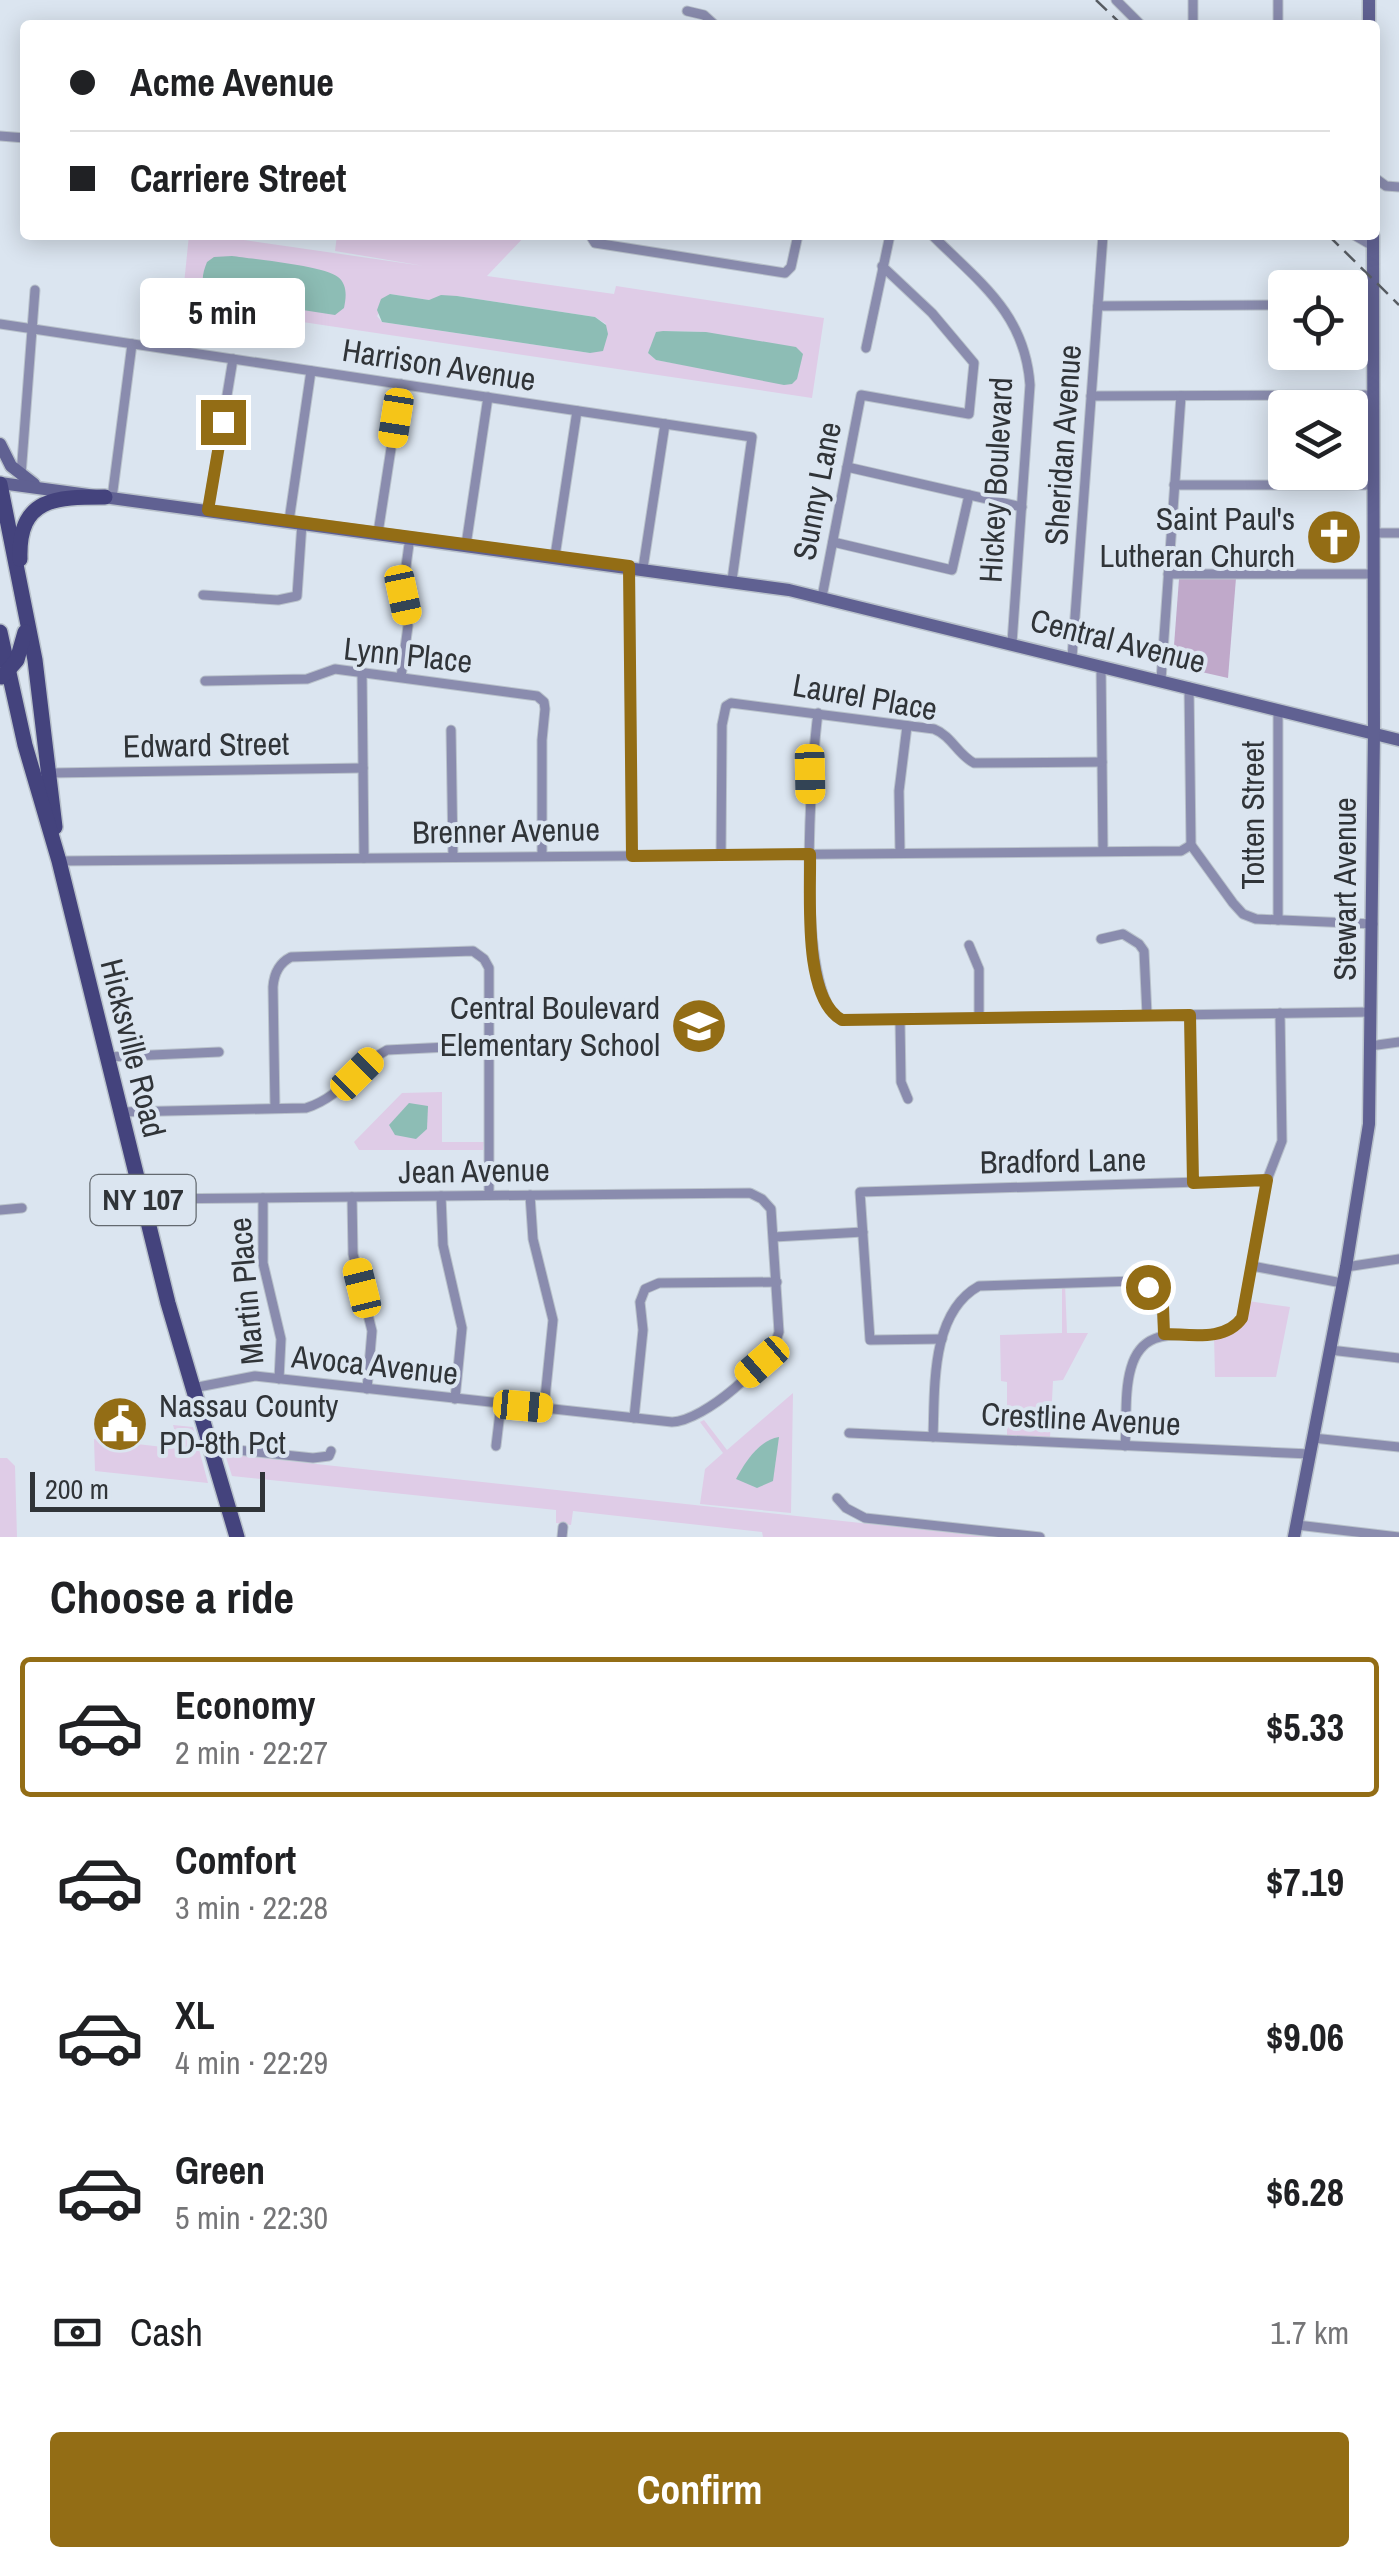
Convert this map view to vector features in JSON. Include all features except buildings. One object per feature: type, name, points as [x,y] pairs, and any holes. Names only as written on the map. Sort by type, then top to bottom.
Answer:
[{"type":"main road","name":"Stewart Avenue","points":[[1296,1531],[1366,1155],[1374,924],[1373,241]]},
{"type":"main road","points":[[0,444],[9,463],[40,488]]},
{"type":"main road","points":[[0,484],[639,564],[732,580]]},
{"type":"main road","name":"Hicksville Road","points":[[0,484],[26,618],[59,861]]},
{"type":"main road","points":[[21,588],[20,550],[32,512],[50,500],[109,497]]},
{"type":"main road","name":"Central Avenue","points":[[732,580],[822,597],[1399,740]]},
{"type":"main road","points":[[4,676],[22,652],[26,618]]},
{"type":"main road","name":"Hicksville Road","points":[[0,632],[4,676],[59,861],[143,1199],[237,1537]]},
{"type":"main road","points":[[0,694],[16,710]]},
{"type":"street","points":[[1116,0],[1136,20]]},
{"type":"street","points":[[688,11],[710,20]]},
{"type":"street","points":[[593,240],[785,273],[792,268],[797,240]]},
{"type":"street","points":[[866,348],[889,240]]},
{"type":"street","name":"Hickey Boulevard","points":[[937,240],[997,299],[1025,350],[1030,384],[1012,643]]},
{"type":"street","name":"Sheridan Avenue","points":[[1072,658],[1103,240]]},
{"type":"street","name":"Sunny Lane","points":[[822,597],[861,395],[969,414],[974,363],[932,314],[882,266]]},
{"type":"street","points":[[20,475],[35,290]]},
{"type":"street","points":[[1368,304],[1373,304]]},
{"type":"street","points":[[1098,306],[1268,305]]},
{"type":"street","name":"Harrison Avenue","points":[[0,324],[752,437],[732,580]]},
{"type":"street","points":[[109,497],[132,344]]},
{"type":"street","points":[[208,510],[233,359]]},
{"type":"street","points":[[203,596],[278,600],[297,596],[295,522],[311,371]]},
{"type":"street","points":[[378,533],[400,384]]},
{"type":"street","points":[[1091,396],[1374,395]]},
{"type":"street","points":[[1161,680],[1181,396]]},
{"type":"street","points":[[466,544],[488,398]]},
{"type":"street","points":[[554,556],[577,411]]},
{"type":"street","points":[[632,856],[639,564],[665,424]]},
{"type":"street","points":[[847,466],[1022,507]]},
{"type":"street","points":[[1174,485],[1374,485]]},
{"type":"street","points":[[833,542],[952,570],[969,494]]},
{"type":"street","points":[[1374,533],[1399,533]]},
{"type":"street","points":[[401,677],[408,626],[403,588],[410,537]]},
{"type":"street","points":[[1168,574],[1374,574]]},
{"type":"street","points":[[1102,666],[1103,851]]},
{"type":"street","name":"Lynn Place","points":[[205,680],[308,679],[336,669],[538,696],[544,702],[542,856]]},
{"type":"street","points":[[362,672],[364,858]]},
{"type":"street","points":[[1189,688],[1191,845],[1243,914],[1249,918],[1374,924]]},
{"type":"street","name":"Laurel Place","points":[[721,854],[720,758],[722,726],[730,704],[741,702],[941,732],[964,758],[974,762],[1102,762]]},
{"type":"street","name":"Totten Street","points":[[1278,710],[1278,920]]},
{"type":"street","points":[[818,713],[810,774],[812,945],[824,1004],[842,1020],[1372,1012]]},
{"type":"street","points":[[900,853],[899,791],[907,726]]},
{"type":"street","points":[[451,730],[453,857]]},
{"type":"street","name":"Edward Street","points":[[50,773],[363,768]]},
{"type":"street","name":"Brenner Avenue","points":[[59,861],[1181,850],[1191,845]]},
{"type":"street","points":[[1101,939],[1123,934],[1144,951],[1147,1015]]},
{"type":"street","points":[[970,945],[979,969],[979,1018]]},
{"type":"street","points":[[275,1108],[274,976],[282,962],[291,957],[473,951],[489,968],[489,1195]]},
{"type":"street","points":[[1125,1446],[1131,1365],[1147,1344],[1164,1334],[1219,1334],[1234,1328],[1242,1318],[1267,1180],[1282,1141],[1280,1013]]},
{"type":"street","points":[[1190,1015],[1193,1183]]},
{"type":"street","points":[[900,1020],[901,1082],[908,1099]]},
{"type":"street","points":[[1370,1046],[1399,1042]]},
{"type":"street","points":[[121,1112],[306,1108],[326,1101],[388,1050],[490,1045]]},
{"type":"street","points":[[107,1057],[219,1052]]},
{"type":"street","name":"Bradford Lane","points":[[863,1232],[860,1192],[1267,1180]]},
{"type":"street","name":"Jean Avenue","points":[[143,1199],[750,1193],[770,1209],[774,1238]]},
{"type":"street","points":[[442,1196],[442,1244],[462,1328],[455,1399]]},
{"type":"street","points":[[530,1196],[533,1239],[553,1320],[544,1408]]},
{"type":"street","points":[[352,1197],[353,1254],[372,1331],[367,1389]]},
{"type":"street","name":"Martin Place","points":[[263,1198],[264,1262],[281,1339],[279,1379]]},
{"type":"street","points":[[0,1210],[22,1208]]},
{"type":"street","points":[[774,1238],[863,1232],[870,1340],[942,1339]]},
{"type":"street","name":"Avoca Avenue","points":[[193,1388],[239,1377],[279,1379],[672,1422],[693,1418],[762,1362],[773,1348],[779,1332],[774,1238]]},
{"type":"street","points":[[1346,1267],[1399,1259]]},
{"type":"street","points":[[1252,1266],[1342,1283]]},
{"type":"street","points":[[933,1437],[942,1339],[960,1300],[978,1286],[1128,1280],[1143,1284],[1157,1296],[1163,1306],[1164,1334]]},
{"type":"street","points":[[634,1418],[644,1289],[659,1283],[777,1282]]},
{"type":"street","points":[[1330,1350],[1399,1358]]},
{"type":"street","points":[[496,1446],[501,1404]]},
{"type":"street","name":"Crestline Avenue","points":[[849,1433],[1310,1454]]},
{"type":"street","points":[[1313,1438],[1399,1447]]},
{"type":"street","points":[[210,1447],[313,1458],[326,1457],[331,1451]]},
{"type":"street","points":[[836,1498],[865,1518],[1040,1537]]},
{"type":"street","points":[[1296,1531],[1399,1537]]},
{"type":"shaded area","points":[[188,240],[244,240],[424,266],[335,251],[336,240],[521,240],[487,276],[614,294],[616,286],[824,318],[812,398],[182,304]],"holes":[[[390,294],[429,300],[457,296],[595,317],[606,324],[590,353],[382,322],[377,316]],[[663,331],[706,332],[792,384],[656,360],[648,353]]]},
{"type":"shaded area","points":[[232,256],[331,273],[343,284],[344,308],[335,315],[213,296],[203,281],[207,262],[214,257]]},
{"type":"shaded area","points":[[390,294],[429,300],[441,295],[457,296],[595,317],[606,325],[608,334],[603,351],[590,353],[382,322],[377,310],[381,299]]},
{"type":"shaded area","points":[[656,332],[706,332],[796,347],[803,354],[797,379],[784,385],[656,360],[648,353]]},
{"type":"shaded area","points":[[1236,578],[1228,678],[1175,666],[1179,579]]},
{"type":"shaded area","points":[[442,1092],[442,1142],[484,1142],[483,1150],[359,1150],[354,1142],[402,1093]]},
{"type":"shaded area","points":[[409,1103],[428,1106],[427,1129],[416,1139],[395,1135],[389,1125]]},
{"type":"shaded area","points":[[1062,1283],[1067,1333],[1088,1333],[1063,1380],[1053,1381],[1050,1438],[1007,1436],[1007,1382],[1001,1381],[1000,1335],[1062,1333]]},
{"type":"shaded area","points":[[1248,1301],[1290,1307],[1276,1377],[1215,1377],[1214,1336],[1238,1326]]},
{"type":"shaded area","points":[[793,1393],[791,1513],[700,1504],[705,1469],[723,1453],[700,1422],[704,1420],[727,1450]]},
{"type":"shaded area","points":[[173,1425],[193,1427],[208,1483],[95,1471],[94,1439],[180,1449]]},
{"type":"shaded area","points":[[779,1437],[773,1481],[757,1488],[736,1479],[759,1447]]},
{"type":"shaded area","points":[[225,1454],[990,1537],[763,1537],[762,1532],[573,1511],[571,1525],[556,1523],[556,1510],[232,1476]]},
{"type":"shaded area","points":[[0,1458],[7,1458],[15,1466],[17,1537],[0,1537]]},
{"type":"railway","points":[[1096,0],[1117,20]]},
{"type":"railway","points":[[1333,240],[1399,305]]},
{"type":"place","name":"Saint Paul's Lutheran Church","points":[[1334,537]]},
{"type":"place","name":"Central Boulevard Elementary School","points":[[699,1026]]},
{"type":"place","name":"Nassau County PD-8th Pct","points":[[120,1424]]},
{"type":"route","points":[[223,422],[208,510],[629,566],[632,856],[810,854],[812,945],[824,1004],[834,1016],[842,1020],[1190,1015],[1193,1183],[1267,1180],[1242,1318],[1234,1328],[1219,1334],[1164,1334],[1163,1306],[1148,1287]]}]
